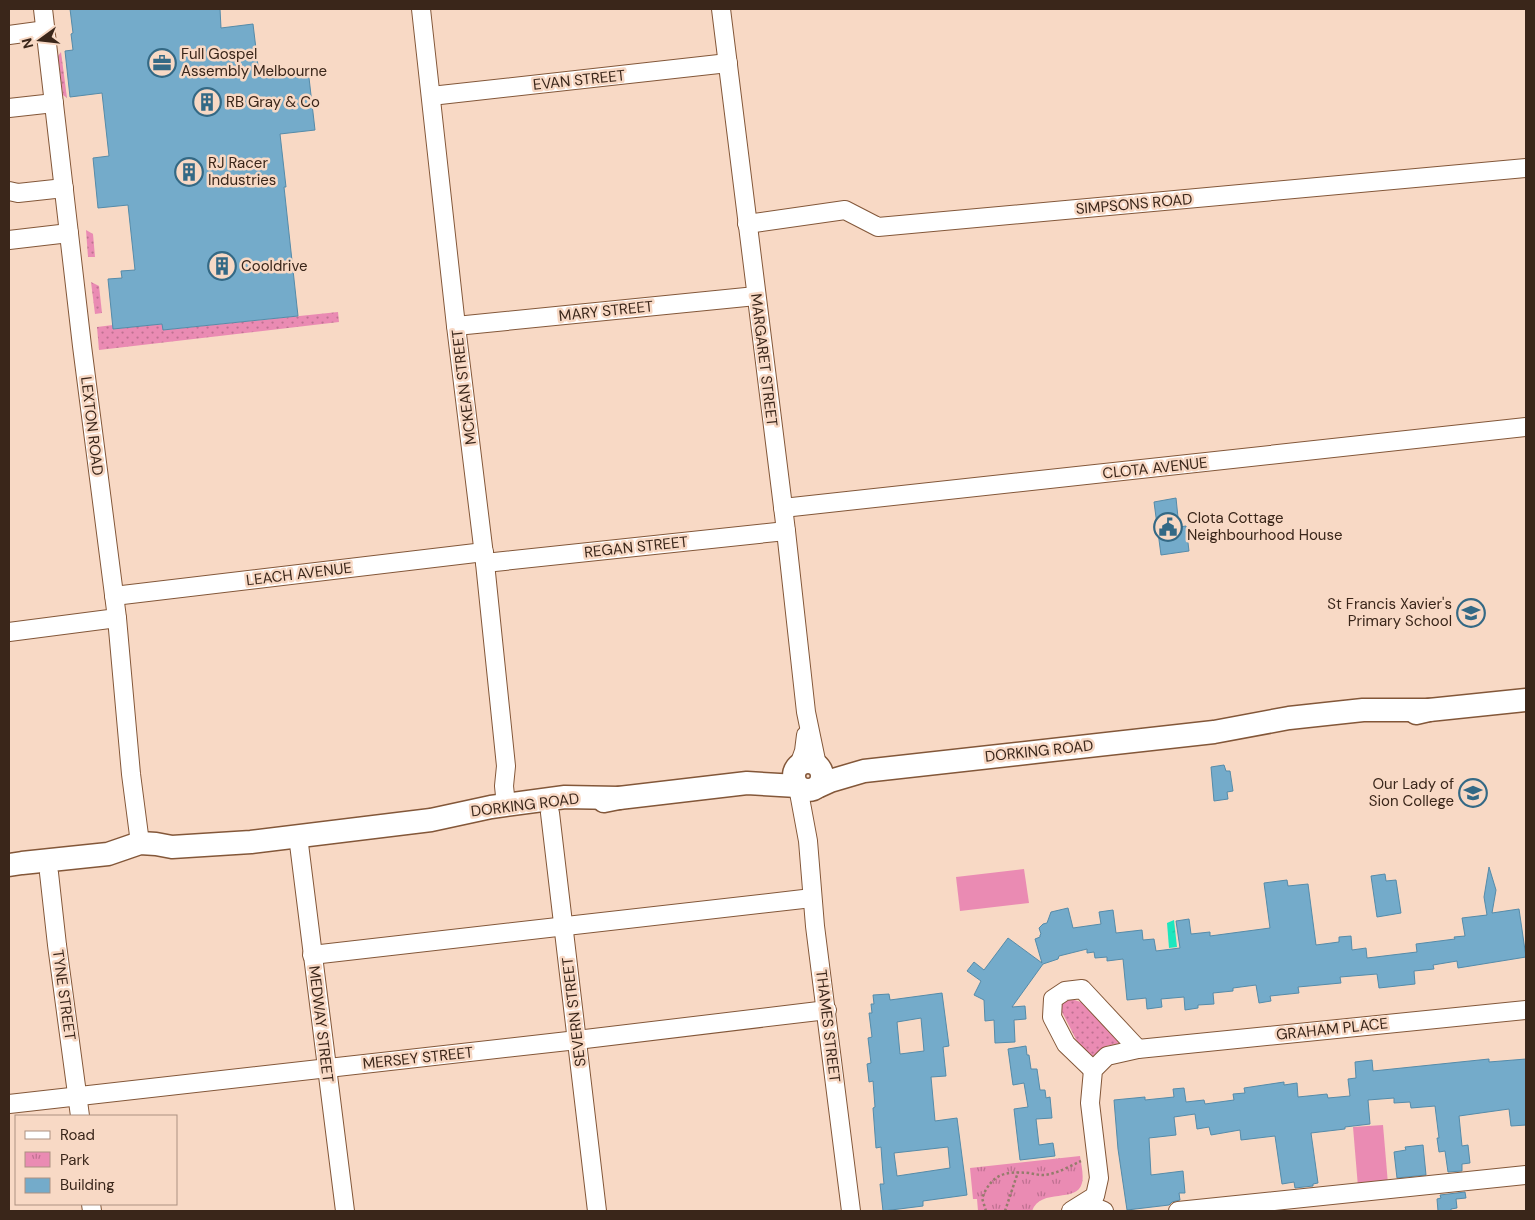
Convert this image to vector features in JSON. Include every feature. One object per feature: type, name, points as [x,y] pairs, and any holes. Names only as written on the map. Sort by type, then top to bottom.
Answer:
[{"type":"main road","name":"DORKING ROAD","points":[[431,820],[485,820],[550,813],[619,798],[747,783],[782,773],[835,779],[864,770],[1214,732],[1289,718],[1309,723],[1363,710],[1429,710],[1526,700]]},
{"type":"main road","name":"DORKING ROAD","points":[[9,865],[108,854],[140,843],[172,847],[251,842],[431,820],[491,807],[565,797],[619,798]]},
{"type":"main road","name":"DORKING ROAD","points":[[9,876],[113,866],[140,857],[181,858],[251,842]]},
{"type":"street","name":"LEXTON ROAD","points":[[43,9],[114,596],[130,764],[140,843]]},
{"type":"street","name":"MCKEAN STREET","points":[[421,9],[484,557],[506,766],[504,786],[511,804]]},
{"type":"street","name":"MARGARET STREET","points":[[721,9],[786,531],[806,712],[803,755],[808,776]]},
{"type":"street","points":[[9,35],[46,30]]},
{"type":"street","name":"EVAN STREET","points":[[431,96],[728,63]]},
{"type":"street","points":[[9,108],[54,103]]},
{"type":"street","name":"SIMPSONS ROAD","points":[[747,224],[845,210],[878,228],[1526,168]]},
{"type":"street","points":[[9,191],[64,188]]},
{"type":"street","points":[[9,240],[69,233]]},
{"type":"street","name":"MARY STREET","points":[[456,326],[756,296]]},
{"type":"street","name":"CLOTA AVENUE","points":[[783,508],[1526,427]]},
{"type":"street","name":"REGAN STREET","points":[[484,557],[786,531]]},
{"type":"street","name":"LEACH AVENUE","points":[[114,596],[484,557]]},
{"type":"street","points":[[9,632],[116,618]]},
{"type":"street","name":"THAMES STREET","points":[[808,776],[813,796],[808,841],[812,898],[851,1211]]},
{"type":"street","name":"SEVERN STREET","points":[[550,813],[598,1211]]},
{"type":"street","name":"MEDWAY STREET","points":[[298,836],[345,1211]]},
{"type":"street","name":"TYNE STREET","points":[[49,873],[80,1115]]},
{"type":"street","points":[[312,955],[812,898]]},
{"type":"street","points":[[1078,1207],[1095,1196],[1099,1178],[1090,1103],[1093,1070],[1066,1044],[1052,1017],[1053,999],[1065,991],[1082,989],[1138,1049]]},
{"type":"street","name":"MERSEY STREET","points":[[9,1104],[827,1010]]},
{"type":"street","name":"GRAHAM PLACE","points":[[1093,1070],[1107,1056],[1138,1049],[1526,1010]]},
{"type":"street","points":[[1178,1211],[1526,1175]]},
{"type":"street","points":[[1078,1207],[1104,1211]]},
{"type":"path","points":[[986,1211],[982,1198],[987,1185],[997,1176],[1012,1172],[1044,1175],[1064,1169],[1096,1155]]},
{"type":"path","points":[[1005,1211],[1018,1172]]},
{"type":"green space","points":[[61,52],[67,98],[63,95],[58,56]]},
{"type":"green space","points":[[86,230],[93,234],[95,257],[88,257]]},
{"type":"green space","points":[[91,282],[99,286],[102,313],[95,314]]},
{"type":"green space","points":[[338,312],[339,322],[99,350],[97,327],[113,325],[114,329],[162,324],[164,330]]},
{"type":"green space","points":[[1024,869],[1029,903],[960,911],[956,877]]},
{"type":"green space","points":[[1068,998],[1087,1004],[1120,1043],[1106,1046],[1088,1060],[1059,1006],[1062,1001]]},
{"type":"green space","points":[[1383,1125],[1388,1184],[1358,1187],[1353,1127]]},
{"type":"green space","points":[[1080,1156],[1083,1173],[1082,1183],[1079,1189],[1073,1193],[1043,1199],[1032,1211],[978,1211],[977,1199],[973,1199],[970,1168]]},
{"type":"water","points":[[1174,920],[1177,947],[1169,948],[1167,923]]},
{"type":"building","points":[[70,9],[220,9],[221,28],[253,24],[259,74],[308,69],[315,130],[280,134],[298,316],[163,330],[162,324],[113,329],[108,279],[122,278],[121,271],[135,270],[128,205],[98,208],[93,158],[109,156],[102,93],[70,97],[65,51],[73,50]]},
{"type":"building","name":"Clota Cottage Neighbourhood House","points":[[1176,498],[1179,527],[1186,526],[1189,551],[1161,555],[1154,502]]},
{"type":"building","points":[[1224,765],[1226,771],[1230,771],[1233,791],[1227,792],[1228,799],[1214,801],[1211,767]]},
{"type":"building","points":[[1489,867],[1496,890],[1492,913],[1519,909],[1526,957],[1458,968],[1457,961],[1433,965],[1434,969],[1414,971],[1415,984],[1379,988],[1377,974],[1340,977],[1341,983],[1298,987],[1299,993],[1270,996],[1271,1001],[1259,1003],[1256,985],[1233,988],[1233,991],[1213,993],[1214,1004],[1198,1005],[1198,1008],[1185,1010],[1184,997],[1161,999],[1162,1007],[1147,1009],[1146,998],[1127,1000],[1123,959],[1107,961],[1107,957],[1095,958],[1094,952],[1087,953],[1087,949],[1059,956],[1058,959],[1043,964],[1012,1007],[1025,1006],[1026,1019],[1014,1020],[1015,1042],[995,1043],[994,1020],[985,1021],[984,1000],[974,995],[981,981],[967,971],[974,962],[984,970],[1008,938],[1042,963],[1035,939],[1040,937],[1039,928],[1047,923],[1051,912],[1068,908],[1073,928],[1101,924],[1099,912],[1113,910],[1116,933],[1142,930],[1143,940],[1154,939],[1156,951],[1180,948],[1176,921],[1189,919],[1191,934],[1210,932],[1210,936],[1270,928],[1264,883],[1287,880],[1288,886],[1308,884],[1316,945],[1339,942],[1339,937],[1351,936],[1352,950],[1366,948],[1367,958],[1417,952],[1416,944],[1465,936],[1462,918],[1487,915],[1484,897]]},
{"type":"building","points":[[1385,874],[1386,881],[1396,880],[1401,913],[1377,917],[1371,876]]},
{"type":"building","points":[[942,993],[949,1046],[943,1047],[946,1076],[931,1077],[935,1121],[957,1118],[967,1195],[923,1201],[923,1206],[883,1211],[880,1184],[884,1184],[881,1147],[876,1148],[873,1081],[869,1082],[867,1064],[871,1063],[868,1038],[872,1037],[869,1013],[872,1013],[871,1004],[874,1004],[873,995],[889,994],[890,1000]],"holes":[[[921,1018],[924,1051],[900,1054],[897,1022]],[[948,1147],[950,1168],[897,1176],[894,1153]]]},
{"type":"building","points":[[1026,1046],[1031,1069],[1037,1069],[1040,1090],[1045,1090],[1046,1098],[1050,1097],[1052,1118],[1036,1119],[1039,1145],[1053,1143],[1055,1156],[1020,1160],[1014,1109],[1028,1107],[1024,1083],[1013,1085],[1008,1049]]},
{"type":"building","points":[[1489,1059],[1489,1062],[1526,1059],[1526,1125],[1511,1126],[1509,1109],[1459,1116],[1462,1146],[1468,1145],[1470,1163],[1462,1164],[1462,1171],[1448,1172],[1445,1151],[1439,1152],[1435,1106],[1411,1108],[1410,1102],[1394,1103],[1394,1098],[1368,1100],[1370,1124],[1311,1133],[1318,1183],[1313,1184],[1313,1186],[1295,1188],[1294,1182],[1282,1184],[1275,1136],[1241,1140],[1240,1130],[1211,1135],[1209,1127],[1197,1129],[1195,1114],[1174,1117],[1176,1135],[1149,1138],[1151,1175],[1183,1171],[1185,1193],[1179,1193],[1180,1200],[1169,1205],[1127,1210],[1118,1149],[1114,1100],[1145,1097],[1145,1100],[1174,1097],[1173,1089],[1184,1088],[1186,1102],[1204,1100],[1205,1104],[1234,1100],[1233,1094],[1245,1093],[1244,1088],[1284,1082],[1284,1085],[1297,1083],[1298,1097],[1327,1094],[1328,1098],[1350,1096],[1348,1079],[1356,1078],[1355,1062],[1372,1060],[1373,1071]]},
{"type":"building","points":[[1423,1145],[1426,1175],[1397,1178],[1394,1152],[1406,1150],[1405,1147]]},
{"type":"building","points":[[1465,1192],[1466,1198],[1456,1199],[1457,1208],[1451,1209],[1451,1211],[1438,1211],[1437,1199],[1441,1198],[1440,1195]]},
{"type":"place","name":"Full Gospel Assembly Melbourne","points":[[162,63]]},
{"type":"place","name":"RB Gray & Co","points":[[207,102]]},
{"type":"place","name":"RJ Racer Industries","points":[[189,172]]},
{"type":"place","name":"Cooldrive","points":[[222,266]]},
{"type":"place","name":"Clota Cottage Neighbourhood House","points":[[1168,527]]},
{"type":"place","name":"St Francis Xavier's Primary School","points":[[1471,613]]},
{"type":"place","name":"Our Lady of Sion College","points":[[1473,793]]}]
